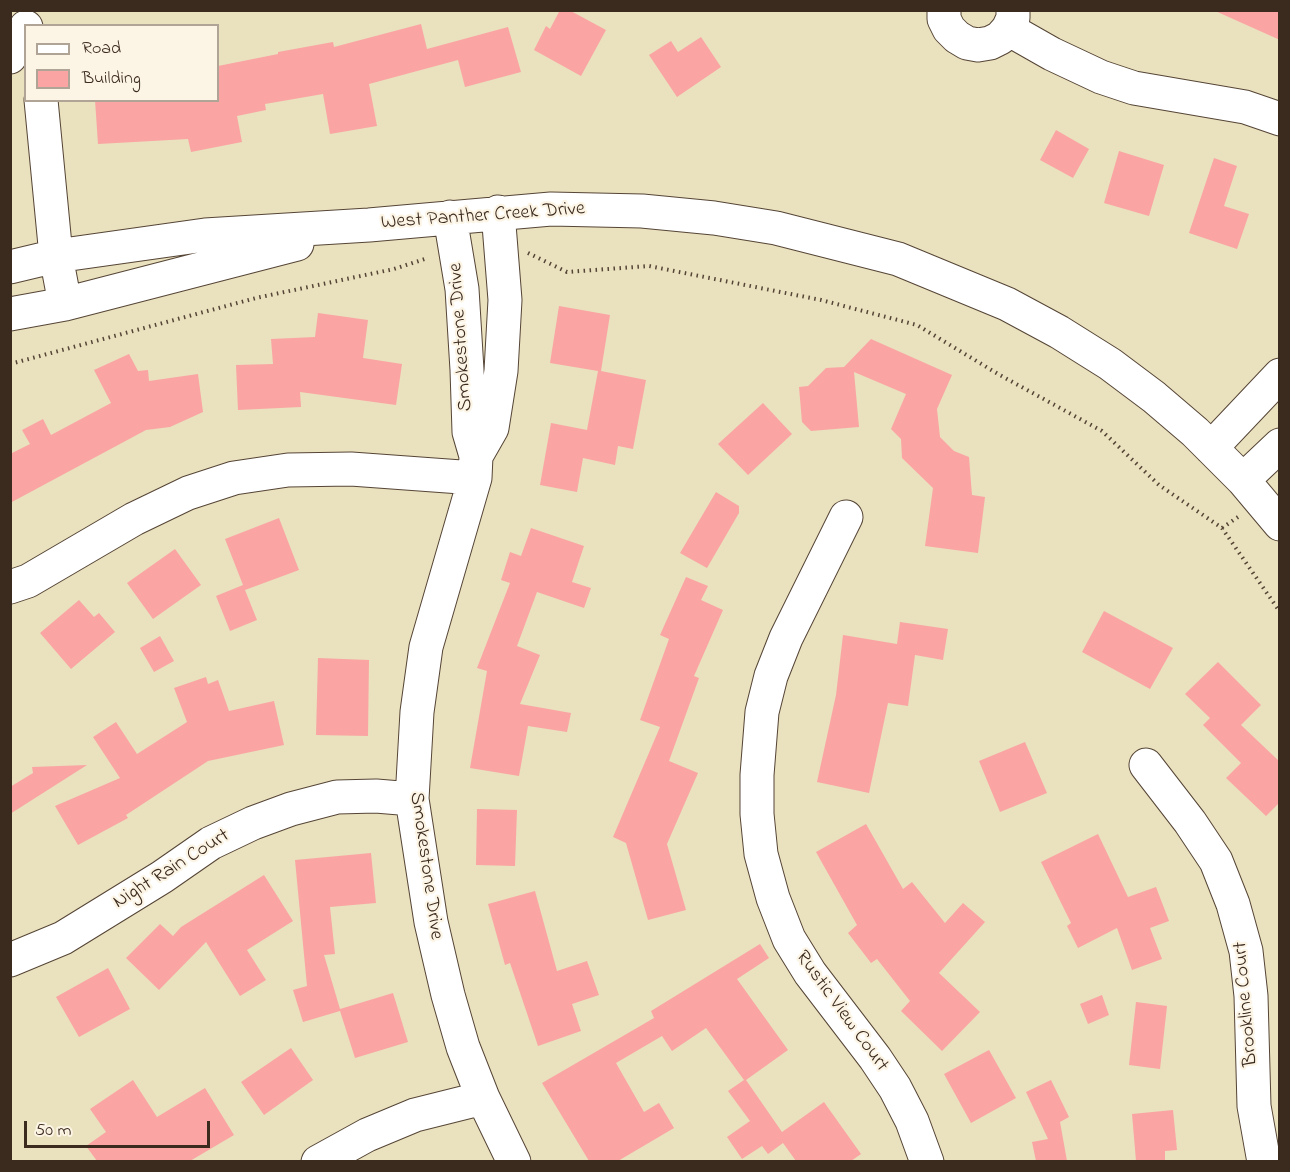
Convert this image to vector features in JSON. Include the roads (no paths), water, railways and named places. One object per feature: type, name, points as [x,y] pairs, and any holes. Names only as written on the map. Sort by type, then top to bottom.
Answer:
[{"type":"street","points":[[944,10],[944,19],[949,29],[967,43],[978,45],[1000,38],[1011,20],[1052,54],[1101,77],[1134,88],[1245,107],[1280,119]]},
{"type":"street","points":[[10,57],[24,30]]},
{"type":"street","points":[[41,102],[64,304]]},
{"type":"street","name":"West Panther Creek Drive","points":[[10,267],[57,255],[205,235],[369,225],[551,208],[630,210],[714,218],[776,228],[898,260],[1007,304],[1059,332],[1137,384],[1211,448],[1243,480],[1280,524]]},
{"type":"street","name":"Smokestone Drive","points":[[498,212],[504,300],[501,370],[492,428],[475,467],[426,647],[417,712],[412,799],[431,922],[463,1047],[483,1098],[514,1161]]},
{"type":"street","name":"Smokestone Drive","points":[[450,217],[463,301],[469,432],[475,467]]},
{"type":"street","name":"West Panther Creek Drive","points":[[11,308],[64,304],[369,225]]},
{"type":"street","points":[[1211,448],[1280,375]]},
{"type":"street","points":[[1243,480],[1280,445]]},
{"type":"street","points":[[10,587],[28,581],[134,519],[188,493],[234,478],[288,470],[475,467]]},
{"type":"street","name":"Rustic View Court","points":[[846,518],[786,638],[771,676],[764,703],[757,775],[757,814],[761,854],[773,898],[789,939],[810,974],[875,1058],[895,1088],[912,1121],[927,1161]]},
{"type":"street","name":"Brookline Court","points":[[1146,765],[1190,822],[1216,861],[1233,904],[1246,951],[1251,996],[1254,1106],[1264,1161]]},
{"type":"street","name":"Night Rain Court","points":[[10,960],[63,938],[162,877],[211,843],[253,823],[291,809],[337,797],[376,796],[412,799]]},
{"type":"street","points":[[318,1161],[367,1135],[415,1115],[483,1098]]}]
